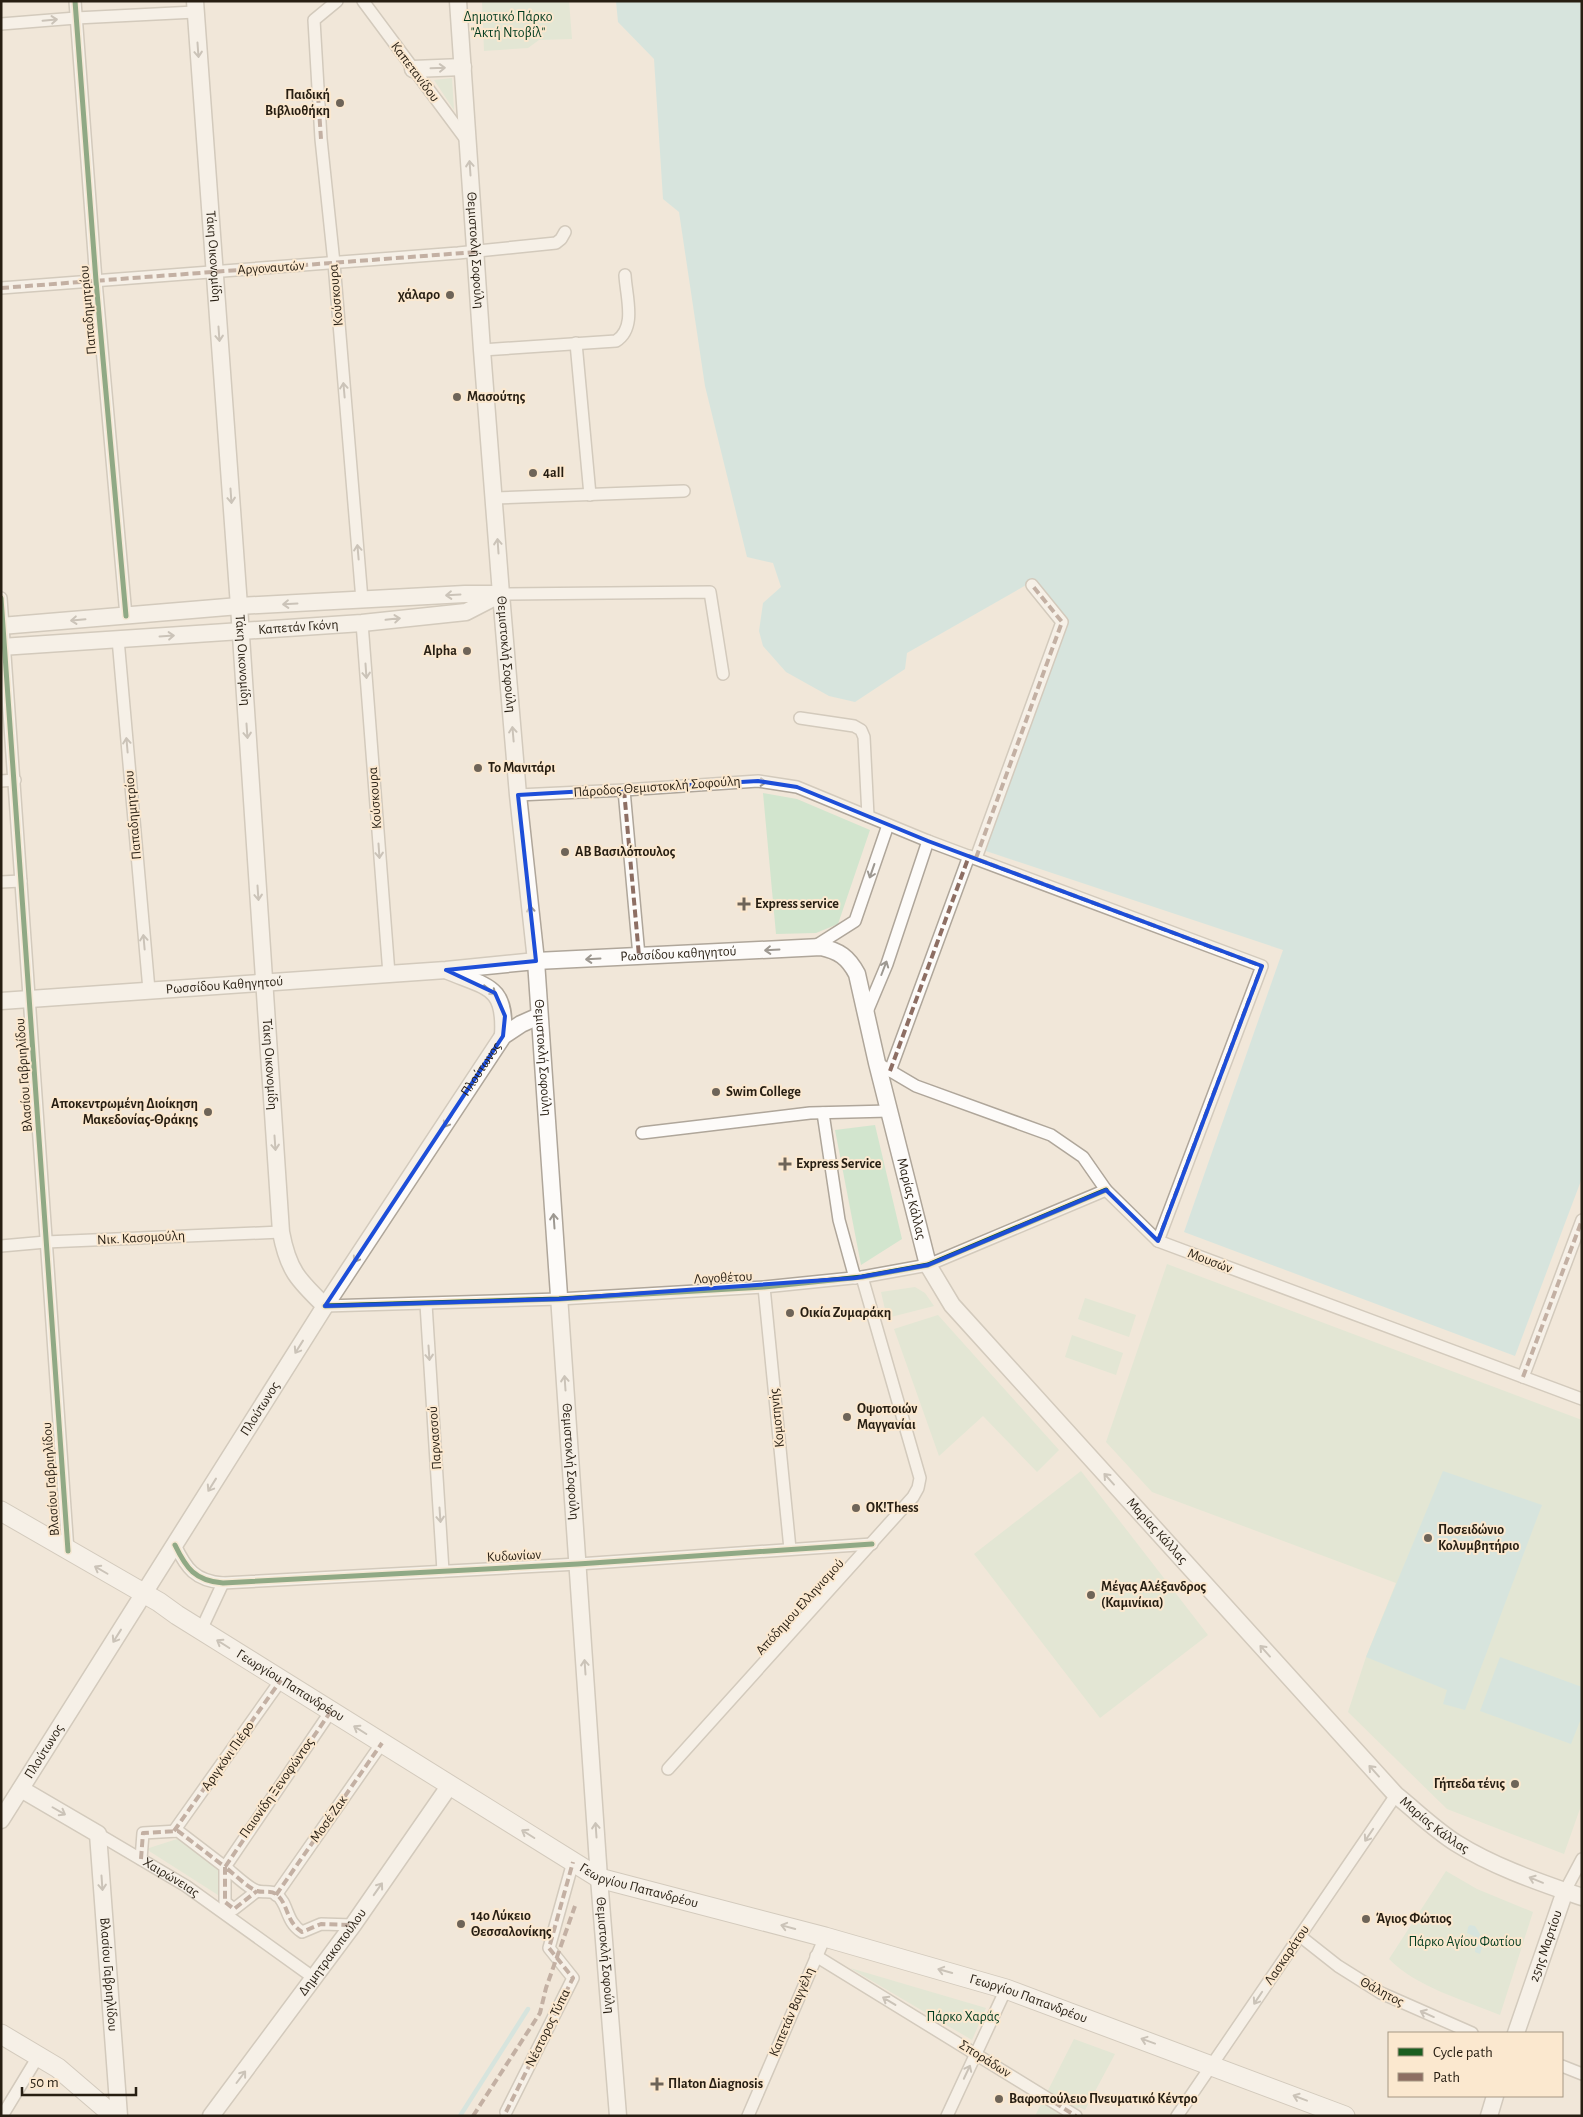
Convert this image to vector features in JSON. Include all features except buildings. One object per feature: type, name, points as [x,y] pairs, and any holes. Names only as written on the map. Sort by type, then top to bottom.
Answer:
[{"type":"main road","name":"Θεμιστοκλή Σοφούλη","points":[[458,1],[501,594],[518,795],[536,961],[599,1878],[621,2114]]},
{"type":"main road","name":"Τάκη Οικονομίδη","points":[[195,7],[239,606],[281,1232],[285,1254],[292,1268],[302,1284],[325,1306]]},
{"type":"main road","points":[[413,69],[462,67]]},
{"type":"main road","name":"Καπετάν Γκόνη","points":[[2,626],[239,606],[465,594],[501,594]]},
{"type":"main road","name":"Καπετάν Γκόνη","points":[[3,647],[362,622],[466,612],[501,594]]},
{"type":"main road","name":"Ρωσσίδου καθηγητού","points":[[446,970],[536,961],[817,947]]},
{"type":"main road","name":"Μαρίας Κάλλας","points":[[817,947],[841,953],[850,961],[857,974],[866,1014],[884,1067],[889,1111],[928,1265],[952,1305],[1396,1794],[1456,1843],[1488,1860],[1582,1898]]},
{"type":"main road","points":[[446,970],[483,985],[495,993],[502,1002],[504,1016],[503,1036]]},
{"type":"main road","name":"Ρωσσίδου Καθηγητού","points":[[1,1001],[446,970]]},
{"type":"main road","name":"Πλούτωνος","points":[[1,1820],[325,1306],[503,1036],[521,1024],[540,1016]]},
{"type":"main road","name":"Γεωργίου Παπανδρέου","points":[[1,1511],[159,1602],[599,1878],[825,1937],[1006,1989],[1345,2116]]},
{"type":"main road","name":"Δημητρακοπούλου","points":[[212,2116],[353,1925],[450,1786]]},
{"type":"main road","name":"Χαιρώνειας","points":[[21,1789],[98,1834]]},
{"type":"main road","name":"Βλασίου Γαβριηλίδου","points":[[98,1834],[119,2116]]},
{"type":"main road","name":"25ης Μαρτίου","points":[[1516,2032],[1565,1891]]},
{"type":"main road","points":[[1,2034],[39,2055],[70,2078],[114,2116]]},
{"type":"main road","points":[[1489,2116],[1496,2097]]},
{"type":"street","name":"Παπαδημητρίου","points":[[75,1],[96,281],[126,616]]},
{"type":"street","name":"Κούσκουρα","points":[[337,1],[314,20],[321,139],[334,264],[362,600]]},
{"type":"street","name":"Καπετανίδου","points":[[363,1],[468,142]]},
{"type":"street","points":[[1,24],[195,7]]},
{"type":"street","name":"Αργοναυτών","points":[[1,288],[476,252],[556,243],[565,232]]},
{"type":"street","points":[[482,350],[616,341],[622,337],[629,322],[624,275]]},
{"type":"street","points":[[576,343],[590,495]]},
{"type":"street","points":[[495,498],[684,491]]},
{"type":"street","points":[[884,1067],[973,857],[1062,622],[1032,585]]},
{"type":"street","name":"Καπετάν Γκόνη","points":[[501,594],[710,592],[723,674]]},
{"type":"street","name":"Βλασίου Γαβριηλίδου","points":[[1,598],[68,1551]]},
{"type":"street","name":"Κούσκουρα","points":[[362,622],[389,974]]},
{"type":"street","name":"Παπαδημητρίου","points":[[118,640],[149,990]]},
{"type":"street","points":[[800,718],[854,726],[861,730],[864,737],[868,816]]},
{"type":"street","points":[[1,781],[14,780]]},
{"type":"street","name":"Πάροδος Θεμιστοκλή Σοφούλη","points":[[518,795],[758,781],[797,787],[928,841],[1262,966],[1158,1241]]},
{"type":"street","points":[[624,790],[639,956]]},
{"type":"street","points":[[817,947],[855,922],[888,824]]},
{"type":"street","points":[[866,1014],[886,964],[928,841]]},
{"type":"street","points":[[1,882],[22,881]]},
{"type":"street","name":"Μουσών","points":[[884,1067],[916,1086],[1051,1135],[1083,1157],[1106,1190],[1158,1241],[1582,1399]]},
{"type":"street","points":[[642,1133],[810,1113],[889,1111]]},
{"type":"street","name":"Απόδημου Ελληνισμού","points":[[668,1769],[914,1497],[918,1488],[920,1478],[859,1277],[839,1220],[824,1113]]},
{"type":"street","name":"Λογοθέτου","points":[[325,1306],[559,1299],[764,1287],[859,1277],[928,1265],[1106,1190]]},
{"type":"street","points":[[1523,1377],[1582,1220]]},
{"type":"street","name":"Νικ. Κασομούλη","points":[[1,1246],[46,1242],[281,1232]]},
{"type":"street","name":"Κομοτηνής","points":[[764,1287],[790,1549]]},
{"type":"street","name":"Παρνασσού","points":[[426,1304],[443,1571]]},
{"type":"street","name":"Κυδωνίων","points":[[175,1545],[188,1569],[202,1579],[223,1582],[578,1564],[872,1544]]},
{"type":"street","points":[[201,1630],[223,1582]]},
{"type":"street","name":"Αριγκόνι Πιέρο","points":[[174,1831],[281,1680]]},
{"type":"street","name":"Παιονίδη Ξενοφώντος","points":[[225,1867],[331,1711]]},
{"type":"street","name":"Μοσέ Ζακ","points":[[276,1895],[382,1743]]},
{"type":"street","name":"Λασκαράτου","points":[[1177,2116],[1396,1794]]},
{"type":"street","points":[[142,1859],[144,1833],[178,1832],[257,1891],[271,1892],[276,1895],[284,1906],[293,1926],[302,1932],[322,1924],[353,1925]]},
{"type":"street","name":"Χαιρώνειας","points":[[98,1834],[186,1886],[314,1978]]},
{"type":"street","name":"25ης Μαρτίου","points":[[1565,1891],[1581,1859]]},
{"type":"street","name":"Νέστορος Τύπα","points":[[506,2112],[572,1978],[549,1948],[573,1862]]},
{"type":"street","points":[[225,1867],[225,1902],[234,1909],[257,1891]]},
{"type":"street","name":"Θάλητος","points":[[1300,1936],[1338,1966],[1381,1993],[1470,2032]]},
{"type":"street","name":"Καπετάν Βαγγέλη","points":[[748,2116],[825,1937]]},
{"type":"street","name":"Σποράδων","points":[[816,1956],[1076,2116]]},
{"type":"street","points":[[947,2116],[1006,1989]]},
{"type":"street","points":[[2,2116],[39,2055]]},
{"type":"street","points":[[1563,2066],[1582,2074]]},
{"type":"highlighted area","points":[[758,781],[797,787],[928,841],[1262,966],[1158,1241],[1106,1190],[928,1265],[855,1278],[559,1299],[325,1306],[503,1036],[505,1016],[495,993],[446,970],[536,961],[518,795]]},
{"type":"green space","name":"Δημοτικό Πάρκο \"Ακτή Ντοβίλ\"","points":[[482,1],[569,1],[572,39],[539,40],[528,48],[484,51]]},
{"type":"green space","points":[[452,78],[454,110],[434,80]]},
{"type":"green space","points":[[763,793],[797,799],[870,830],[838,924],[816,933],[776,934]]},
{"type":"green space","points":[[875,1125],[902,1239],[861,1265],[835,1130]]},
{"type":"green space","name":"Ποσειδώνιο Κολυμβητήριο","points":[[1167,1264],[1582,1420],[1582,1803],[1564,1854],[1447,1809],[1348,1712],[1366,1657],[1396,1583],[1152,1492],[1106,1442]]},
{"type":"green space","points":[[915,1287],[925,1293],[934,1306],[887,1318],[881,1292]]},
{"type":"green space","points":[[1085,1298],[1136,1315],[1129,1337],[1078,1319]]},
{"type":"green space","points":[[938,1315],[1059,1450],[1037,1472],[983,1416],[939,1456],[894,1329]]},
{"type":"green space","points":[[1072,1335],[1123,1353],[1116,1375],[1065,1357]]},
{"type":"green space","name":"Μέγας Αλέξανδρος (Καμινίκια)","points":[[1081,1471],[1208,1635],[1100,1718],[974,1554]]},
{"type":"green space","points":[[177,1839],[220,1868],[218,1895],[146,1849]]},
{"type":"green space","name":"Πάρκο Αγίου Φωτίου","points":[[1446,1871],[1477,1889],[1533,1912],[1500,2015],[1426,1985],[1400,1969],[1389,1959]]},
{"type":"green space","name":"Πάρκο Χαράς","points":[[850,1968],[986,2008],[972,2040]]},
{"type":"green space","points":[[1074,2039],[1115,2054],[1085,2110],[1079,2107],[1074,2116],[1035,2116]]},
{"type":"water","points":[[616,1],[1582,1],[1582,1178],[1515,1356],[1184,1232],[1283,950],[977,848],[1065,625],[1035,580],[907,653],[905,669],[855,702],[829,696],[786,672],[763,646],[759,631],[763,603],[781,587],[773,563],[747,557],[705,386],[679,212],[663,199],[654,59],[618,22]]},
{"type":"water","points":[[1443,1471],[1542,1505],[1465,1710],[1443,1704],[1447,1690],[1366,1657]]},
{"type":"water","points":[[1500,1657],[1582,1687],[1582,1716],[1571,1744],[1480,1711]]},
{"type":"water","points":[[1470,1925],[1475,1926],[1484,1941],[1480,1954],[1475,1952],[1476,1937],[1467,1933]]},
{"type":"waterway","points":[[460,2116],[528,2009]]},
{"type":"marked path","points":[[318,95],[321,139]]},
{"type":"marked path","points":[[1,288],[476,252]]},
{"type":"marked path","points":[[976,858],[1062,622],[1032,585]]},
{"type":"marked path","points":[[624,790],[639,956]]},
{"type":"marked path","points":[[890,1071],[969,856],[1262,966],[1158,1241]]},
{"type":"marked path","points":[[1523,1377],[1582,1220]]},
{"type":"marked path","points":[[174,1831],[281,1680]]},
{"type":"marked path","points":[[331,1711],[225,1867],[253,1889],[259,1892],[276,1894],[293,1923],[302,1932],[321,1924],[353,1925]]},
{"type":"marked path","points":[[276,1895],[382,1743]]},
{"type":"marked path","points":[[141,1859],[143,1833],[178,1831],[225,1867],[225,1902],[234,1909],[257,1891]]},
{"type":"marked path","points":[[506,2112],[573,1978],[549,1948],[573,1862]]},
{"type":"marked path","points":[[473,2116],[540,2013],[546,1988],[575,1906]]},
{"type":"marked path","points":[[1044,2096],[1076,2116]]},
{"type":"cycle path","points":[[75,1],[96,281],[126,616]]},
{"type":"cycle path","points":[[1,598],[68,1551]]},
{"type":"cycle path","points":[[325,1306],[559,1299],[764,1287],[862,1277],[928,1265],[1106,1190]]},
{"type":"cycle path","points":[[175,1545],[188,1567],[198,1576],[213,1582],[223,1583],[578,1564],[872,1544]]},
{"type":"place","name":"Παιδική Βιβλιοθήκη","points":[[340,103]]},
{"type":"place","name":"χάλαρο","points":[[450,295]]},
{"type":"place","name":"Μασούτης","points":[[457,397]]},
{"type":"place","name":"4all","points":[[533,473]]},
{"type":"place","name":"Alpha","points":[[467,651]]},
{"type":"place","name":"Το Μανιτάρι","points":[[478,768]]},
{"type":"place","name":"ΑΒ Βασιλόπουλος","points":[[565,852]]},
{"type":"place","name":"Express service","points":[[744,904]]},
{"type":"place","name":"Swim College","points":[[716,1092]]},
{"type":"place","name":"Αποκεντρωμένη Διοίκηση Μακεδονίας-Θράκης","points":[[208,1112]]},
{"type":"place","name":"Express Service","points":[[785,1164]]},
{"type":"place","name":"Οικία Ζυμαράκη","points":[[790,1313]]},
{"type":"place","name":"Οψοποιών Μαγγανίαι","points":[[847,1417]]},
{"type":"place","name":"OK!Thess","points":[[856,1508]]},
{"type":"place","name":"Ποσειδώνιο Κολυμβητήριο","points":[[1428,1538]]},
{"type":"place","name":"Μέγας Αλέξανδρος (Καμινίκια)","points":[[1091,1595]]},
{"type":"place","name":"Γήπεδα τένις","points":[[1515,1784]]},
{"type":"place","name":"Άγιος Φώτιος","points":[[1366,1919]]},
{"type":"place","name":"14ο Λύκειο Θεσσαλονίκης","points":[[461,1924]]},
{"type":"place","name":"Πlaton Δiagnosis","points":[[657,2084]]},
{"type":"place","name":"Βαφοπούλειο Πνευματικό Κέντρο","points":[[999,2099]]}]
